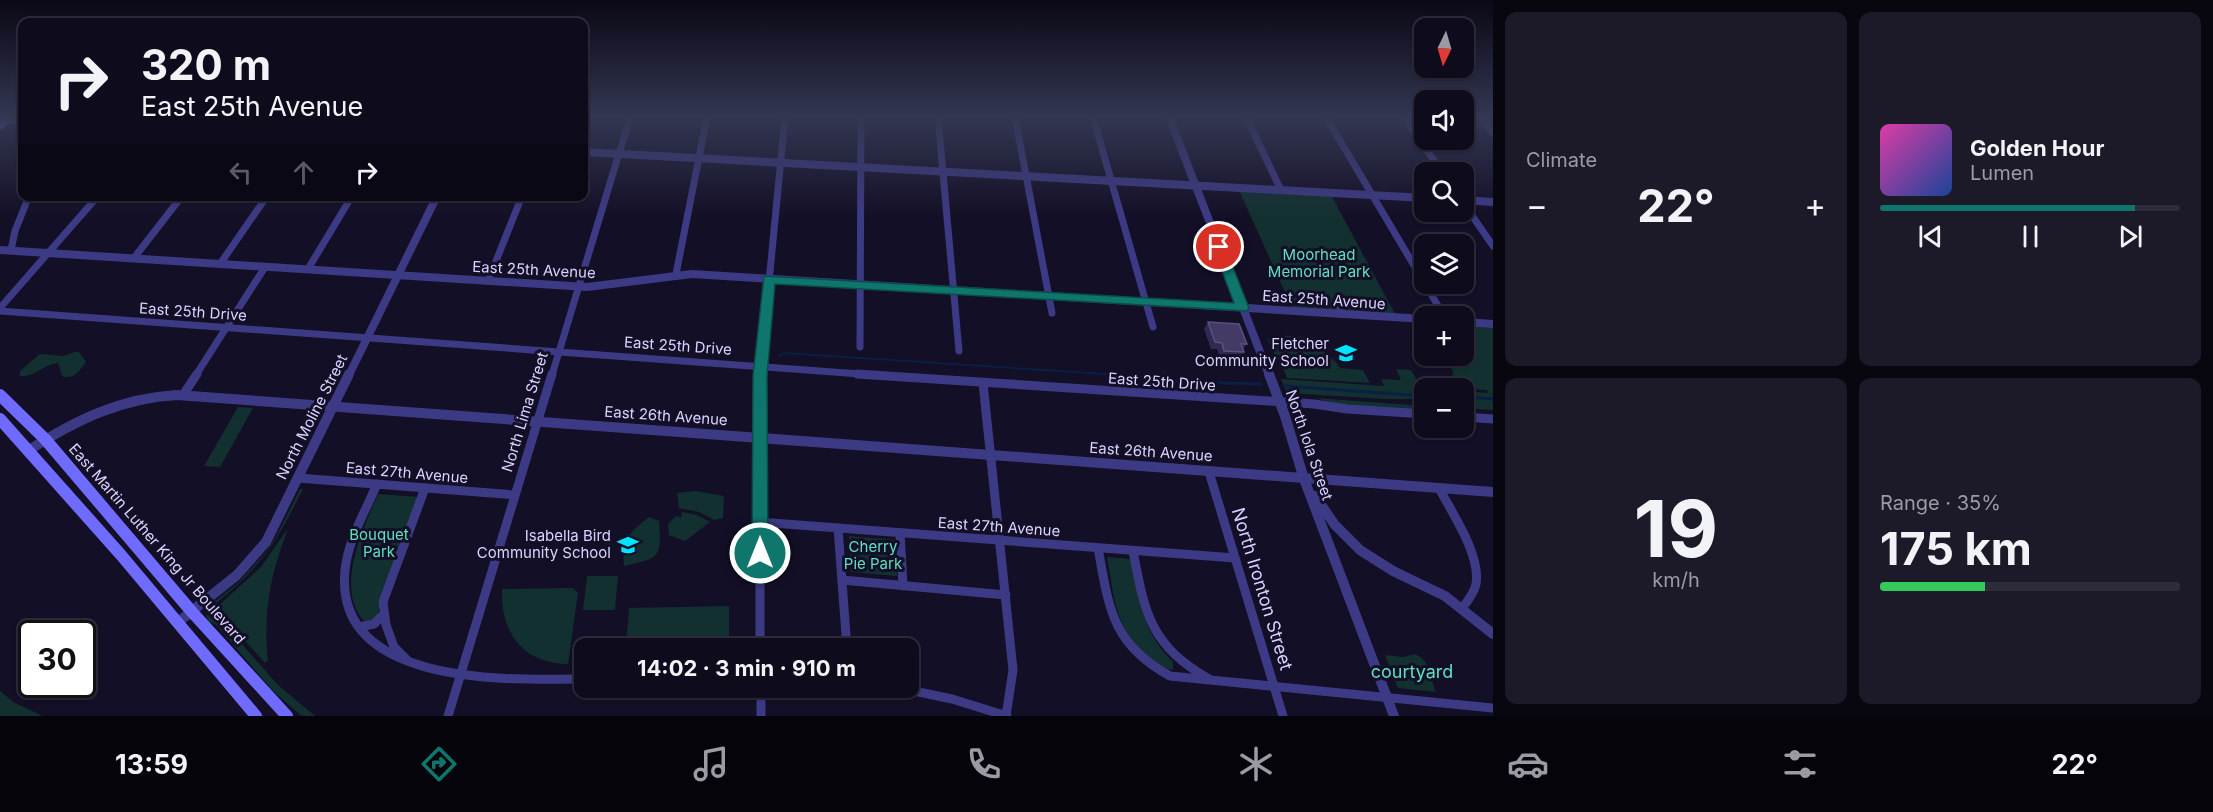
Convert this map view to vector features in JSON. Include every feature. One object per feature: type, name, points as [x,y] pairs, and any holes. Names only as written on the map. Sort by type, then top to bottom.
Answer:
[{"type":"main road","name":"East Martin Luther King Jr Boulevard","points":[[0,395],[15,407],[45,439],[192,612],[287,716]]},
{"type":"main road","points":[[0,419],[256,716]]},
{"type":"street","name":"North Lima Street","points":[[448,716],[621,150]]},
{"type":"street","points":[[676,274],[700,150]]},
{"type":"street","points":[[760,638],[760,365],[782,150]]},
{"type":"street","points":[[860,347],[861,150]]},
{"type":"street","points":[[941,150],[959,351]]},
{"type":"street","points":[[1021,150],[1052,313]]},
{"type":"street","points":[[1102,150],[1153,327]]},
{"type":"street","name":"North Iola Street","points":[[1182,150],[1280,401],[1304,479],[1394,716]]},
{"type":"street","points":[[1262,150],[1281,190]]},
{"type":"street","points":[[1346,150],[1438,306]]},
{"type":"street","points":[[588,152],[1414,197]]},
{"type":"street","points":[[11,250],[15,231],[27,201]]},
{"type":"street","points":[[0,309],[94,201]]},
{"type":"street","points":[[134,258],[178,201]]},
{"type":"street","points":[[220,264],[264,201]]},
{"type":"street","points":[[308,270],[349,201]]},
{"type":"street","name":"North Moline Street","points":[[177,622],[237,575],[258,552],[271,533],[435,201]]},
{"type":"street","points":[[488,281],[520,201]]},
{"type":"street","points":[[1474,202],[1493,202]]},
{"type":"street","points":[[1474,217],[1493,246]]},
{"type":"street","name":"East 25th Avenue","points":[[0,250],[580,287],[610,286],[676,274],[1414,318]]},
{"type":"street","points":[[183,395],[265,267]]},
{"type":"street","points":[[1339,302],[1341,314]]},
{"type":"street","name":"East 25th Drive","points":[[0,309],[368,339],[760,365],[838,374],[1204,399],[1280,401],[1414,413]]},
{"type":"street","points":[[1474,323],[1493,324]]},
{"type":"street","points":[[919,692],[952,699],[1007,716],[1013,670],[983,383]]},
{"type":"street","name":"East 26th Avenue","points":[[29,450],[87,416],[122,402],[151,395],[183,395],[1493,492]]},
{"type":"street","points":[[1474,418],[1492,421]]},
{"type":"street","name":"North Ironton Street","points":[[1209,472],[1283,716]]},
{"type":"street","name":"East 27th Avenue","points":[[298,478],[515,495]]},
{"type":"street","points":[[1304,479],[1335,525],[1360,550],[1393,571],[1427,587],[1462,608],[1493,634]]},
{"type":"street","points":[[377,484],[359,527],[346,570],[345,584],[352,614],[359,627],[375,645],[410,663],[460,673],[516,679],[574,680]]},
{"type":"street","points":[[410,663],[394,647],[384,614],[383,602],[425,488]]},
{"type":"street","points":[[1439,488],[1472,555],[1477,571],[1477,582],[1473,592],[1462,608]]},
{"type":"street","name":"East 27th Avenue","points":[[760,522],[1235,558]]},
{"type":"street","points":[[838,528],[846,638]]},
{"type":"street","points":[[900,533],[903,586]]},
{"type":"street","points":[[1098,548],[1110,607],[1120,633],[1138,657],[1154,669],[1170,676],[1493,708]]},
{"type":"street","points":[[1133,551],[1152,627],[1167,650],[1178,661],[1216,682]]},
{"type":"street","points":[[842,580],[1006,595]]},
{"type":"street","points":[[359,627],[374,624],[384,614]]},
{"type":"street","points":[[1170,676],[1175,673],[1178,661]]},
{"type":"street","points":[[760,698],[761,716]]},
{"type":"green space","name":"Moorhead Memorial Park","points":[[1238,188],[1330,193],[1395,314],[1292,308]]},
{"type":"green space","points":[[1474,327],[1493,328],[1493,410],[1474,409],[1474,392],[1488,393],[1487,390],[1474,389],[1474,378],[1453,378],[1454,374],[1451,368],[1455,368],[1454,366],[1474,366]]},
{"type":"green space","points":[[1272,335],[1325,338],[1324,349],[1340,368],[1363,370],[1370,383],[1287,378],[1267,339],[1274,340]]},
{"type":"green space","points":[[79,352],[86,362],[73,376],[62,376],[58,363],[30,375],[20,376],[20,371],[40,354],[63,356]]},
{"type":"green space","points":[[1396,369],[1411,370],[1415,378],[1414,399],[1287,393],[1281,379],[1384,386],[1381,379],[1401,380]]},
{"type":"green space","points":[[1315,398],[1414,405],[1414,410],[1342,405]]},
{"type":"green space","points":[[238,407],[253,408],[220,467],[204,466]]},
{"type":"green space","points":[[300,489],[303,489],[266,553],[244,578],[214,605],[213,603],[239,582],[266,552]]},
{"type":"green space","points":[[696,491],[724,496],[723,518],[714,520],[699,512],[679,508],[677,493]]},
{"type":"green space","name":"Bouquet Park","points":[[378,494],[419,497],[382,592],[378,616],[375,620],[365,622],[356,609],[351,576],[359,541]]},
{"type":"green space","points":[[682,512],[697,515],[710,522],[685,541],[669,535],[668,524],[676,516],[681,518]]},
{"type":"green space","points":[[649,517],[659,521],[659,549],[652,558],[624,566],[624,549],[628,537]]},
{"type":"green space","points":[[286,531],[269,595],[266,627],[268,660],[265,663],[216,608],[261,567]]},
{"type":"green space","name":"Cherry Pie Park","points":[[849,536],[896,540],[897,576],[851,572]]},
{"type":"green space","points":[[1107,557],[1131,559],[1148,627],[1173,662],[1173,670],[1153,662],[1128,635],[1118,612]]},
{"type":"green space","points":[[587,576],[618,576],[615,610],[583,610]]},
{"type":"green space","points":[[573,588],[578,593],[568,664],[552,663],[527,652],[510,632],[502,605],[502,589]]},
{"type":"green space","points":[[729,606],[729,638],[627,638],[629,608]]},
{"type":"green space","points":[[212,610],[278,685],[315,716],[302,716],[275,693],[215,624],[209,622],[206,616]]},
{"type":"green space","name":"courtyard","points":[[1415,654],[1427,665],[1436,692],[1398,688],[1385,655],[1403,657]]},
{"type":"green space","points":[[0,691],[13,702],[43,716],[0,716]]},
{"type":"building","points":[[1208,322],[1239,324],[1247,344],[1241,344],[1244,352],[1224,351],[1222,343],[1215,342]]},
{"type":"waterway","points":[[780,356],[784,353],[1106,374]]},
{"type":"waterway","points":[[1106,374],[1120,375]]},
{"type":"waterway","points":[[1106,374],[1166,380]]},
{"type":"waterway","points":[[1164,374],[1166,380]]},
{"type":"waterway","points":[[1166,380],[1261,384]]},
{"type":"waterway","points":[[1284,386],[1293,387]]},
{"type":"waterway","points":[[1289,393],[1293,387]]},
{"type":"waterway","points":[[1293,387],[1414,395]]},
{"type":"waterway","points":[[1474,398],[1493,399]]},
{"type":"place","name":"Fletcher Community School","points":[[1346,353]]},
{"type":"place","name":"Isabella Bird Community School","points":[[628,545]]},
{"type":"route","points":[[760,553],[760,376],[769,279],[1243,308],[1219,247]]}]
